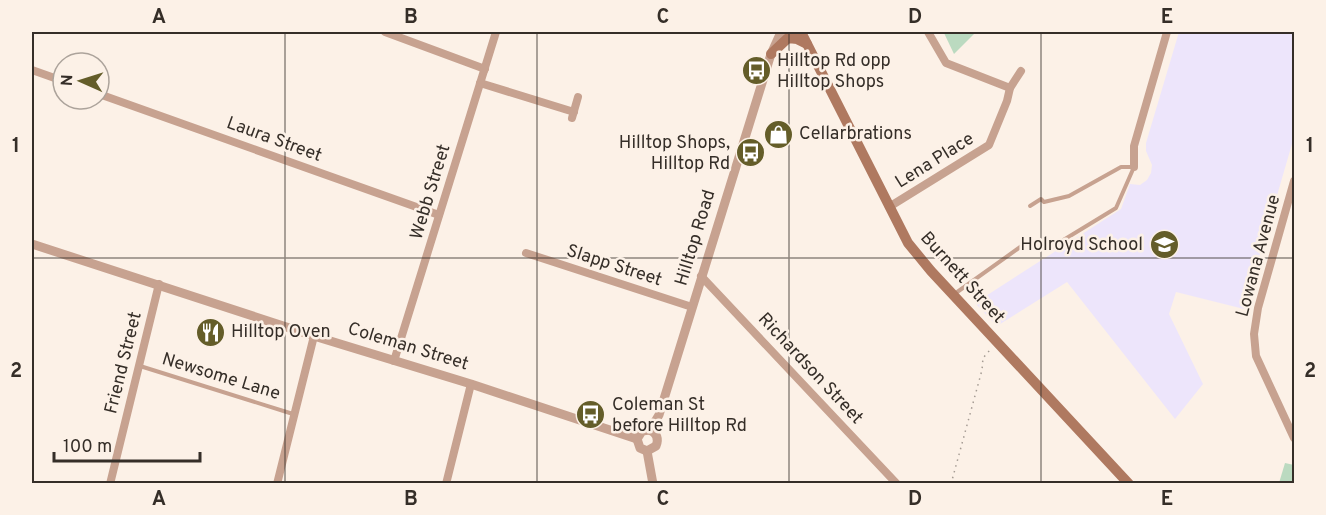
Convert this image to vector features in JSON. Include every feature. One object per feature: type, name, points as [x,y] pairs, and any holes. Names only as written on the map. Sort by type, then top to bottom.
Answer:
[{"type":"main road","name":"Burnett Street","points":[[801,32],[908,243],[953,295],[1129,483]]},
{"type":"main road","points":[[771,54],[788,38],[807,44]]},
{"type":"street","points":[[385,32],[485,69]]},
{"type":"street","name":"Webb Street","points":[[394,361],[496,32]]},
{"type":"street","name":"Hilltop Road","points":[[771,54],[774,32]]},
{"type":"street","name":"Hilltop Road","points":[[650,430],[659,415],[771,54],[781,32]]},
{"type":"street","points":[[928,32],[946,63],[1010,88]]},
{"type":"street","points":[[1134,167],[1134,146],[1167,32]]},
{"type":"street","points":[[32,70],[51,77]]},
{"type":"street","name":"Lena Place","points":[[889,207],[981,152],[988,145],[1007,101],[1010,88],[1021,70]]},
{"type":"street","points":[[480,83],[573,115],[578,97]]},
{"type":"street","name":"Laura Street","points":[[111,98],[439,215]]},
{"type":"street","name":"Lowana Avenue","points":[[1294,181],[1258,308],[1254,334],[1256,356],[1294,438]]},
{"type":"street","name":"Coleman Street","points":[[32,244],[636,439]]},
{"type":"street","name":"Slapp Street","points":[[526,254],[692,307]]},
{"type":"street","name":"Richardson Street","points":[[701,276],[897,483]]},
{"type":"street","name":"Friend Street","points":[[110,483],[159,284]]},
{"type":"street","points":[[277,483],[314,336]]},
{"type":"street","points":[[446,483],[471,384]]},
{"type":"street","points":[[642,430],[650,430],[656,434],[658,441],[656,446],[647,451],[640,448],[636,439],[642,430]]},
{"type":"street","points":[[647,451],[653,483]]},
{"type":"lane","points":[[1030,206],[1041,199],[1044,202],[1069,196],[1121,167],[1134,167],[1116,208],[1047,249],[1042,243]]},
{"type":"lane","points":[[953,295],[1023,244]]},
{"type":"lane","name":"Newsome Lane","points":[[139,366],[294,414]]},
{"type":"path","points":[[951,483],[982,370],[983,358],[990,350]]},
{"type":"shaded area","name":"Holroyd School","points":[[1179,32],[1294,32],[1294,137],[1244,309],[1176,292],[1169,314],[1203,384],[1175,419],[1067,282],[997,326],[975,303],[1121,209],[1130,184],[1140,185],[1147,180],[1152,165],[1146,151],[1146,143]]},
{"type":"green space","points":[[945,32],[976,32],[954,54]]},
{"type":"green space","points":[[1285,463],[1294,465],[1294,483],[1279,483]]},
{"type":"place","name":"Hilltop Rd opp Hilltop Shops","points":[[756,71]]},
{"type":"place","name":"Cellarbrations","points":[[778,134]]},
{"type":"place","name":"Hilltop Shops, Hilltop Rd","points":[[751,153]]},
{"type":"place","name":"Holroyd School","points":[[1164,245]]},
{"type":"place","name":"Hilltop Oven","points":[[210,332]]},
{"type":"place","name":"Coleman St before Hilltop Rd","points":[[591,415]]}]
